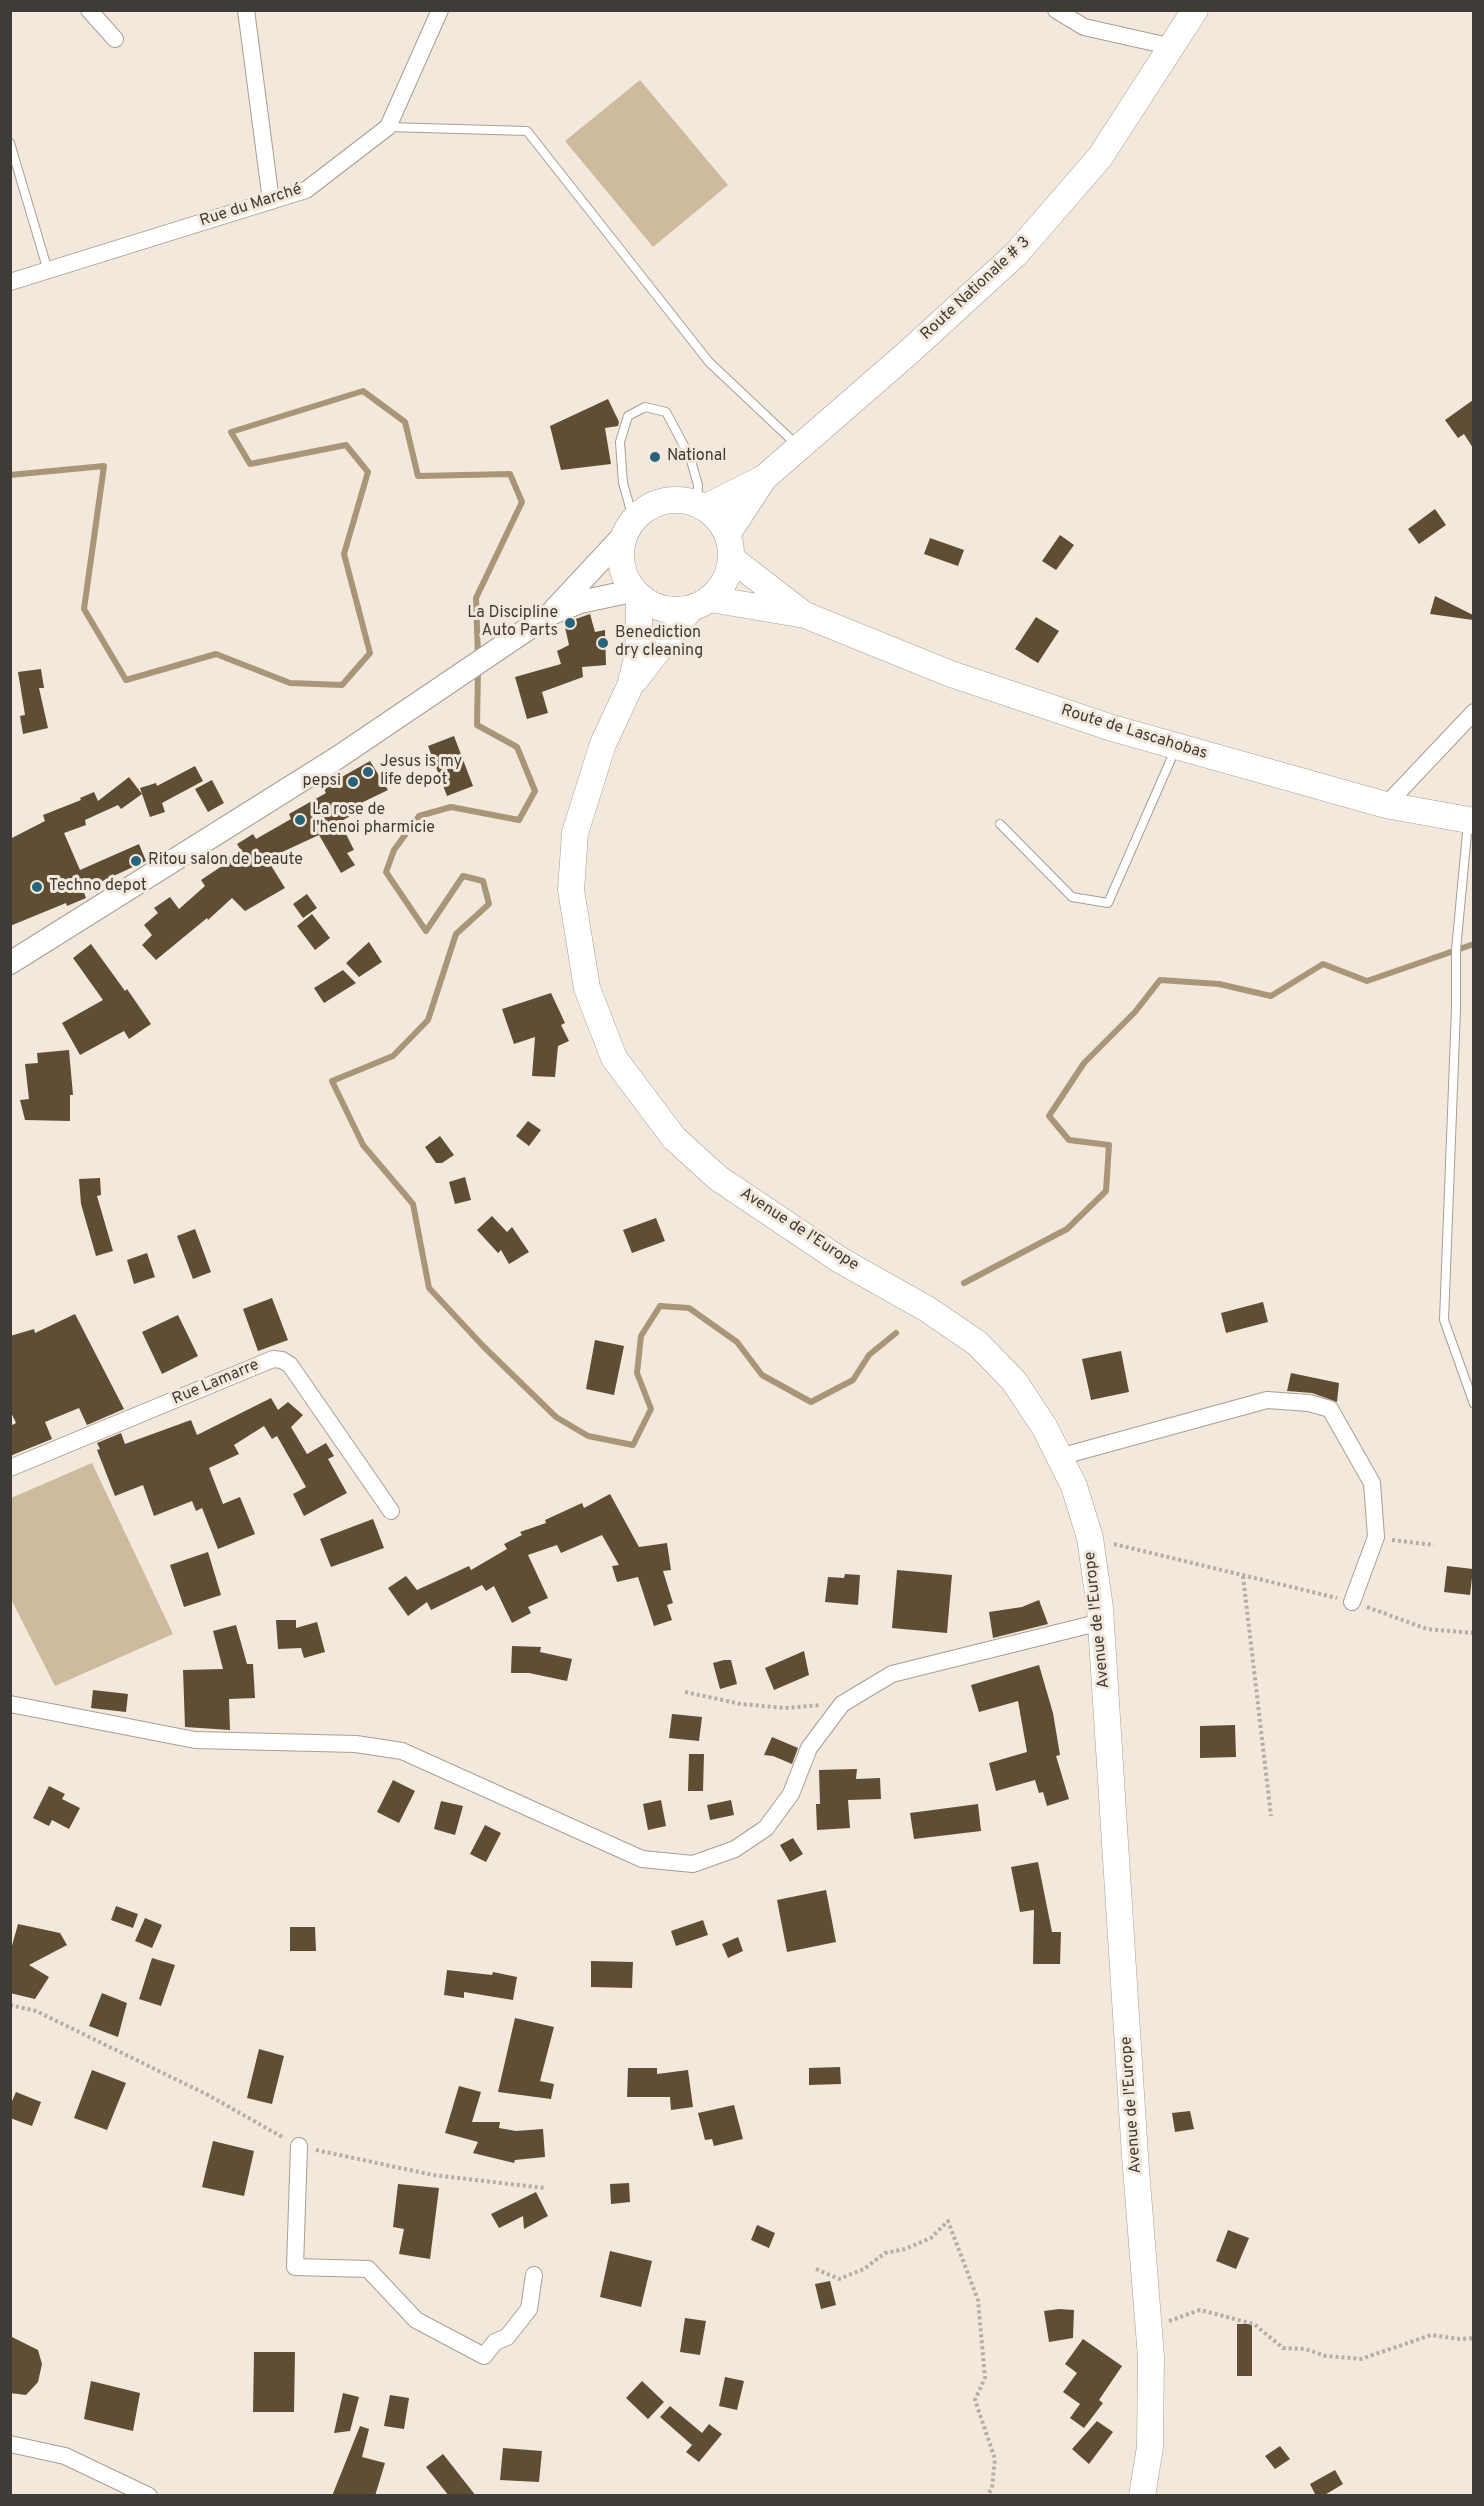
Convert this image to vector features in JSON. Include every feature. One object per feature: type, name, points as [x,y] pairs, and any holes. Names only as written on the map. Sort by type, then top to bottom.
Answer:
[{"type":"main road","name":"Route Nationale # 3","points":[[702,505],[764,478],[1016,254],[1100,157],[1195,10]]},
{"type":"main road","name":"Route Nationale # 3","points":[[728,534],[764,478]]},
{"type":"main road","points":[[550,614],[628,528],[651,504],[674,499],[702,505],[719,519],[728,534],[732,559],[725,581],[701,604],[673,610],[655,607],[636,594],[623,574],[620,556],[628,528]]},
{"type":"main road","name":"Route de Lascahobas","points":[[732,559],[805,615],[951,674],[1176,747],[1386,804],[1471,820]]},
{"type":"main road","points":[[10,963],[337,758],[550,614],[580,602],[636,594]]},
{"type":"main road","name":"Avenue de l'Europe","points":[[636,594],[639,650],[630,686],[603,744],[575,833],[571,890],[587,988],[614,1058],[675,1138],[718,1178],[840,1260],[927,1309],[977,1344],[1014,1381],[1045,1428],[1074,1486],[1089,1539],[1101,1622],[1135,2157],[1151,2357],[1149,2447],[1142,2496]]},
{"type":"main road","name":"Avenue de l'Europe","points":[[630,686],[701,604]]},
{"type":"main road","name":"Route de Lascahobas","points":[[701,604],[805,615]]},
{"type":"street","points":[[89,10],[115,39]]},
{"type":"street","points":[[246,10],[271,201]]},
{"type":"street","name":"Rue du Marché","points":[[10,282],[306,190],[388,127],[440,10]]},
{"type":"street","points":[[1056,10],[1084,27],[1173,47]]},
{"type":"street","points":[[1386,804],[1473,712]]},
{"type":"street","name":"Rue Lamarre","points":[[10,1468],[273,1359],[282,1360],[290,1365],[391,1511]]},
{"type":"street","points":[[1059,1457],[1267,1400],[1309,1403],[1330,1409],[1372,1483],[1376,1538],[1353,1602]]},
{"type":"street","points":[[10,1704],[195,1740],[356,1744],[402,1751],[642,1859],[693,1864],[735,1849],[766,1828],[791,1794],[809,1748],[842,1704],[892,1674],[1101,1622]]},
{"type":"street","points":[[298,2146],[295,2267],[368,2269],[416,2320],[484,2356],[495,2342],[507,2337],[529,2309],[534,2275]]},
{"type":"street","points":[[10,2444],[65,2456],[150,2496]]},
{"type":"lane","points":[[388,127],[527,131],[709,362],[800,448]]},
{"type":"lane","points":[[10,143],[48,271]]},
{"type":"lane","points":[[628,528],[620,442],[628,416],[645,407],[666,412],[690,457],[702,505]]},
{"type":"lane","points":[[1000,824],[1072,897],[1108,903],[1176,747]]},
{"type":"lane","points":[[1471,820],[1456,950],[1456,1009],[1444,1320],[1473,1404]]},
{"type":"path","points":[[1376,1538],[1434,1545]]},
{"type":"path","points":[[1089,1539],[1353,1602],[1427,1629],[1473,1633]]},
{"type":"path","points":[[1243,1576],[1271,1816]]},
{"type":"path","points":[[685,1692],[741,1704],[785,1708],[842,1704]]},
{"type":"path","points":[[10,2004],[36,2011],[197,2090],[298,2146],[433,2175],[544,2188]]},
{"type":"path","points":[[816,2268],[839,2279],[864,2269],[885,2253],[905,2249],[931,2238],[948,2221],[978,2300],[985,2378],[975,2400],[995,2459],[992,2488],[987,2496]]},
{"type":"path","points":[[1149,2329],[1200,2310],[1254,2324],[1283,2348],[1305,2349],[1326,2356],[1361,2359],[1431,2335],[1460,2339],[1473,2338]]},
{"type":"shaded area","points":[[640,80],[728,185],[653,247],[565,141]]},
{"type":"shaded area","points":[[92,1463],[173,1634],[55,1686],[11,1599],[11,1498]]},
{"type":"building","points":[[608,399],[619,422],[618,426],[605,428],[611,464],[561,470],[550,426]]},
{"type":"building","points":[[1473,400],[1473,448],[1464,434],[1458,438],[1445,420]]},
{"type":"building","points":[[1435,509],[1446,525],[1419,544],[1408,529]]},
{"type":"building","points":[[1060,535],[1074,545],[1056,570],[1042,561]]},
{"type":"building","points":[[930,538],[964,550],[958,566],[924,554]]},
{"type":"building","points":[[1435,596],[1473,615],[1473,620],[1430,614]]},
{"type":"building","points":[[590,614],[595,632],[605,630],[606,665],[582,667],[583,677],[542,692],[548,713],[527,719],[515,677],[561,664],[557,651],[569,645],[564,623]]},
{"type":"building","points":[[1036,617],[1059,631],[1038,663],[1015,649]]},
{"type":"building","points":[[41,669],[44,688],[39,688],[48,728],[23,734],[20,716],[25,715],[18,672]]},
{"type":"building","points":[[454,736],[473,786],[447,796],[428,746]]},
{"type":"building","points":[[370,761],[388,790],[357,805],[360,810],[340,822],[354,850],[347,853],[355,865],[341,873],[319,835],[267,859],[285,888],[245,911],[232,898],[208,920],[207,918],[156,960],[142,945],[152,935],[144,925],[158,913],[154,908],[170,897],[179,909],[205,886],[201,880],[225,864],[223,863],[240,849],[237,844],[253,834],[256,839],[291,819],[289,814],[326,793],[322,786],[338,775],[340,778]]},
{"type":"building","points":[[195,766],[203,781],[162,803],[165,812],[150,817],[140,788],[156,783],[157,786]]},
{"type":"building","points":[[129,777],[142,794],[121,809],[118,805],[85,820],[86,825],[64,833],[80,870],[139,844],[146,861],[83,890],[86,898],[67,906],[66,903],[10,926],[10,839],[45,821],[43,815],[81,800],[80,798],[94,792],[98,801]]},
{"type":"building","points":[[212,780],[224,803],[208,812],[195,789]]},
{"type":"building","points":[[307,894],[317,908],[303,918],[293,904]]},
{"type":"building","points":[[312,914],[330,938],[315,950],[297,926]]},
{"type":"building","points":[[369,942],[382,962],[359,977],[346,963]]},
{"type":"building","points":[[91,944],[151,1024],[129,1039],[124,1031],[80,1055],[62,1023],[103,1000],[73,958]]},
{"type":"building","points":[[343,970],[356,983],[324,1003],[314,988]]},
{"type":"building","points":[[551,993],[565,1023],[561,1025],[569,1041],[558,1046],[555,1077],[532,1076],[535,1037],[514,1044],[502,1009]]},
{"type":"building","points":[[69,1050],[73,1095],[70,1095],[70,1121],[25,1120],[20,1100],[29,1099],[25,1064],[38,1063],[37,1053]]},
{"type":"building","points":[[528,1121],[541,1130],[529,1146],[516,1136]]},
{"type":"building","points":[[440,1136],[454,1155],[442,1163],[436,1163],[425,1147]]},
{"type":"building","points":[[465,1177],[471,1200],[455,1204],[449,1182]]},
{"type":"building","points":[[100,1178],[101,1195],[97,1196],[113,1251],[96,1256],[81,1204],[79,1179]]},
{"type":"building","points":[[492,1216],[507,1232],[512,1227],[529,1252],[509,1264],[501,1250],[498,1253],[477,1230]]},
{"type":"building","points":[[656,1218],[665,1241],[632,1253],[623,1230]]},
{"type":"building","points":[[195,1229],[211,1272],[193,1279],[177,1236]]},
{"type":"building","points":[[147,1253],[155,1277],[134,1284],[127,1260]]},
{"type":"building","points":[[272,1298],[288,1340],[258,1351],[243,1309]]},
{"type":"building","points":[[1263,1302],[1268,1322],[1226,1333],[1221,1313]]},
{"type":"building","points":[[75,1314],[124,1409],[87,1425],[79,1408],[45,1422],[52,1439],[10,1456],[10,1426],[16,1423],[10,1410],[10,1336],[34,1329],[35,1333]]},
{"type":"building","points":[[178,1315],[198,1356],[162,1374],[142,1332]]},
{"type":"building","points":[[595,1340],[624,1346],[614,1395],[586,1389]]},
{"type":"building","points":[[1121,1351],[1129,1392],[1091,1400],[1082,1359]]},
{"type":"building","points":[[1291,1373],[1339,1383],[1337,1402],[1312,1393],[1287,1391]]},
{"type":"building","points":[[271,1398],[278,1410],[288,1402],[303,1415],[291,1427],[307,1454],[326,1443],[334,1456],[328,1459],[347,1493],[304,1516],[293,1494],[306,1487],[277,1436],[272,1439],[264,1426],[234,1445],[239,1454],[209,1468],[223,1504],[240,1497],[255,1534],[218,1549],[202,1508],[196,1511],[192,1501],[154,1516],[143,1485],[115,1496],[97,1450],[100,1449],[97,1443],[121,1433],[125,1444],[191,1420],[197,1435]]},
{"type":"building","points":[[610,1494],[639,1547],[667,1543],[671,1570],[663,1571],[673,1603],[667,1605],[672,1620],[654,1626],[638,1577],[617,1582],[612,1566],[619,1565],[602,1535],[561,1553],[557,1545],[528,1555],[548,1598],[528,1607],[531,1613],[512,1623],[494,1586],[486,1591],[482,1585],[431,1610],[427,1602],[408,1616],[388,1588],[406,1576],[417,1590],[469,1566],[471,1570],[507,1549],[504,1544],[522,1535],[520,1532],[546,1523],[545,1520],[582,1503],[584,1508]]},
{"type":"building","points":[[373,1519],[384,1548],[331,1567],[320,1539]]},
{"type":"building","points":[[208,1552],[221,1595],[184,1607],[170,1565]]},
{"type":"building","points":[[1447,1566],[1473,1569],[1470,1595],[1444,1592]]},
{"type":"building","points":[[897,1570],[952,1575],[947,1633],[892,1628]]},
{"type":"building","points":[[845,1574],[860,1575],[858,1605],[825,1602],[828,1577],[844,1578]]},
{"type":"building","points":[[1039,1600],[1048,1624],[993,1638],[989,1612],[1022,1607]]},
{"type":"building","points":[[276,1620],[296,1620],[296,1628],[317,1622],[325,1652],[304,1658],[301,1648],[278,1649]]},
{"type":"building","points":[[236,1625],[247,1664],[253,1664],[255,1698],[229,1699],[230,1730],[185,1727],[183,1670],[223,1669],[213,1631]]},
{"type":"building","points":[[512,1646],[541,1647],[540,1652],[572,1659],[567,1681],[529,1673],[511,1673]]},
{"type":"building","points":[[804,1651],[809,1675],[774,1690],[765,1668]]},
{"type":"building","points":[[731,1660],[737,1684],[720,1689],[713,1663]]},
{"type":"building","points":[[1039,1665],[1053,1713],[1060,1755],[1056,1756],[1069,1799],[1047,1806],[1043,1792],[1039,1793],[1035,1780],[996,1791],[989,1763],[1027,1752],[1018,1701],[979,1712],[971,1685]]},
{"type":"building","points":[[93,1690],[128,1694],[126,1712],[91,1708]]},
{"type":"building","points":[[672,1714],[702,1717],[699,1741],[669,1738]]},
{"type":"building","points":[[1235,1725],[1236,1757],[1200,1758],[1200,1726]]},
{"type":"building","points":[[772,1737],[798,1748],[792,1764],[773,1756],[764,1755]]},
{"type":"building","points":[[689,1754],[704,1754],[703,1791],[688,1791]]},
{"type":"building","points":[[857,1769],[856,1779],[880,1778],[881,1799],[848,1800],[850,1828],[817,1830],[816,1804],[820,1804],[819,1770]]},
{"type":"building","points":[[393,1780],[415,1791],[399,1823],[377,1812]]},
{"type":"building","points":[[49,1786],[65,1794],[62,1799],[80,1808],[69,1829],[52,1820],[49,1826],[33,1818]]},
{"type":"building","points":[[661,1800],[666,1826],[648,1830],[643,1804]]},
{"type":"building","points":[[731,1800],[734,1815],[710,1820],[707,1805]]},
{"type":"building","points":[[441,1801],[463,1806],[455,1835],[434,1829]]},
{"type":"building","points":[[978,1804],[981,1831],[914,1839],[910,1813]]},
{"type":"building","points":[[485,1825],[501,1833],[486,1862],[470,1854]]},
{"type":"building","points":[[793,1838],[803,1854],[790,1862],[780,1845]]},
{"type":"building","points":[[1038,1862],[1052,1932],[1061,1932],[1060,1964],[1033,1964],[1034,1910],[1020,1912],[1011,1867]]},
{"type":"building","points":[[826,1890],[836,1942],[787,1952],[777,1900]]},
{"type":"building","points":[[116,1906],[138,1914],[133,1928],[111,1920]]},
{"type":"building","points":[[145,1918],[162,1925],[152,1948],[135,1941]]},
{"type":"building","points":[[703,1920],[708,1935],[676,1946],[671,1931]]},
{"type":"building","points":[[18,1924],[60,1933],[67,1945],[29,1965],[49,1977],[35,1999],[10,1993],[10,1953]]},
{"type":"building","points":[[290,1927],[315,1927],[316,1951],[290,1951]]},
{"type":"building","points":[[738,1937],[743,1951],[728,1958],[722,1944]]},
{"type":"building","points":[[152,1958],[175,1965],[161,2006],[139,1999]]},
{"type":"building","points":[[591,1961],[633,1962],[632,1988],[591,1987]]},
{"type":"building","points":[[447,1970],[492,1975],[493,1972],[517,1977],[513,2000],[464,1992],[464,1998],[444,1995]]},
{"type":"building","points":[[102,1993],[127,2003],[118,2037],[89,2026]]},
{"type":"building","points":[[515,2018],[554,2027],[540,2081],[554,2084],[551,2099],[498,2092]]},
{"type":"building","points":[[259,2049],[284,2056],[272,2104],[247,2098]]},
{"type":"building","points":[[840,2067],[841,2084],[809,2085],[809,2068]]},
{"type":"building","points":[[628,2068],[657,2068],[657,2074],[688,2070],[693,2107],[671,2110],[670,2097],[627,2097]]},
{"type":"building","points":[[92,2070],[126,2083],[107,2130],[74,2118]]},
{"type":"building","points":[[459,2086],[481,2092],[472,2122],[500,2122],[499,2128],[516,2131],[543,2129],[545,2157],[515,2160],[514,2163],[473,2153],[478,2142],[445,2133]]},
{"type":"building","points":[[16,2092],[41,2102],[32,2126],[10,2118],[10,2106]]},
{"type":"building","points":[[734,2105],[743,2139],[714,2146],[712,2139],[705,2140],[698,2113]]},
{"type":"building","points":[[1190,2111],[1194,2129],[1175,2132],[1172,2113]]},
{"type":"building","points":[[213,2141],[254,2151],[244,2196],[202,2187]]},
{"type":"building","points":[[629,2183],[630,2202],[611,2204],[610,2184]]},
{"type":"building","points":[[398,2184],[439,2188],[430,2259],[399,2254],[404,2229],[393,2227]]},
{"type":"building","points":[[536,2192],[548,2216],[524,2229],[523,2216],[499,2228],[491,2214]]},
{"type":"building","points":[[757,2225],[775,2233],[769,2248],[751,2240]]},
{"type":"building","points":[[1228,2230],[1249,2238],[1236,2269],[1216,2261]]},
{"type":"building","points":[[610,2251],[652,2261],[641,2307],[600,2297]]},
{"type":"building","points":[[830,2281],[836,2305],[821,2309],[815,2284]]},
{"type":"building","points":[[1074,2310],[1073,2338],[1049,2342],[1044,2311]]},
{"type":"building","points":[[685,2318],[706,2321],[700,2355],[680,2352]]},
{"type":"building","points":[[1237,2324],[1252,2324],[1252,2376],[1237,2376]]},
{"type":"building","points":[[10,2336],[38,2350],[42,2364],[38,2382],[26,2395],[10,2393]]},
{"type":"building","points":[[1083,2339],[1122,2366],[1099,2400],[1103,2403],[1084,2428],[1070,2418],[1080,2404],[1063,2392],[1077,2373],[1065,2364]]},
{"type":"building","points":[[254,2352],[295,2352],[294,2412],[253,2412]]},
{"type":"building","points":[[725,2377],[744,2381],[737,2410],[719,2406]]},
{"type":"building","points":[[91,2381],[140,2393],[133,2431],[84,2419]]},
{"type":"building","points":[[642,2381],[664,2402],[648,2419],[626,2398]]},
{"type":"building","points":[[343,2393],[359,2397],[350,2431],[334,2433]]},
{"type":"building","points":[[390,2395],[409,2398],[404,2429],[384,2426]]},
{"type":"building","points":[[670,2406],[702,2433],[709,2424],[722,2434],[699,2462],[686,2452],[692,2445],[660,2417]]},
{"type":"building","points":[[1097,2421],[1113,2432],[1089,2464],[1072,2449]]},
{"type":"building","points":[[360,2426],[369,2429],[362,2457],[385,2463],[375,2496],[332,2496]]},
{"type":"building","points":[[1280,2446],[1290,2459],[1275,2469],[1265,2456]]},
{"type":"building","points":[[503,2448],[542,2451],[539,2482],[500,2480]]},
{"type":"building","points":[[443,2454],[476,2496],[449,2496],[426,2467]]},
{"type":"building","points":[[1335,2470],[1343,2484],[1323,2496],[1316,2496],[1310,2484]]},
{"type":"waterway","points":[[10,475],[104,466],[84,609],[126,680],[216,654],[290,683],[342,685],[370,653],[344,554],[368,472],[346,445],[250,464],[231,432],[363,391],[405,422],[418,476],[510,474],[522,502],[476,598],[478,657]]},
{"type":"waterway","points":[[478,670],[477,725],[517,747],[535,791],[519,820],[451,807],[419,816],[394,850],[386,872],[426,931],[463,876],[483,881],[489,904],[456,934],[428,1020],[393,1056],[332,1081],[363,1145],[413,1204],[429,1288],[484,1347],[556,1417],[588,1436],[633,1445],[651,1409],[637,1373],[641,1336],[660,1306],[689,1308],[737,1342],[762,1375],[811,1402],[853,1380],[869,1355],[896,1333]]},
{"type":"waterway","points":[[964,1283],[1067,1229],[1106,1191],[1109,1145],[1069,1140],[1049,1116],[1084,1063],[1135,1012],[1160,980],[1219,984],[1271,996],[1323,964],[1367,981],[1474,944]]},
{"type":"place","name":"National","points":[[655,457]]},
{"type":"place","name":"La Discipline Auto Parts","points":[[570,623]]},
{"type":"place","name":"Benediction dry cleaning","points":[[603,643]]},
{"type":"place","name":"Jesus is my life depot","points":[[368,772]]},
{"type":"place","name":"pepsi","points":[[353,782]]},
{"type":"place","name":"La rose de l'henoi pharmicie","points":[[300,820]]},
{"type":"place","name":"Ritou salon de beaute","points":[[136,861]]},
{"type":"place","name":"Techno depot","points":[[37,887]]}]
